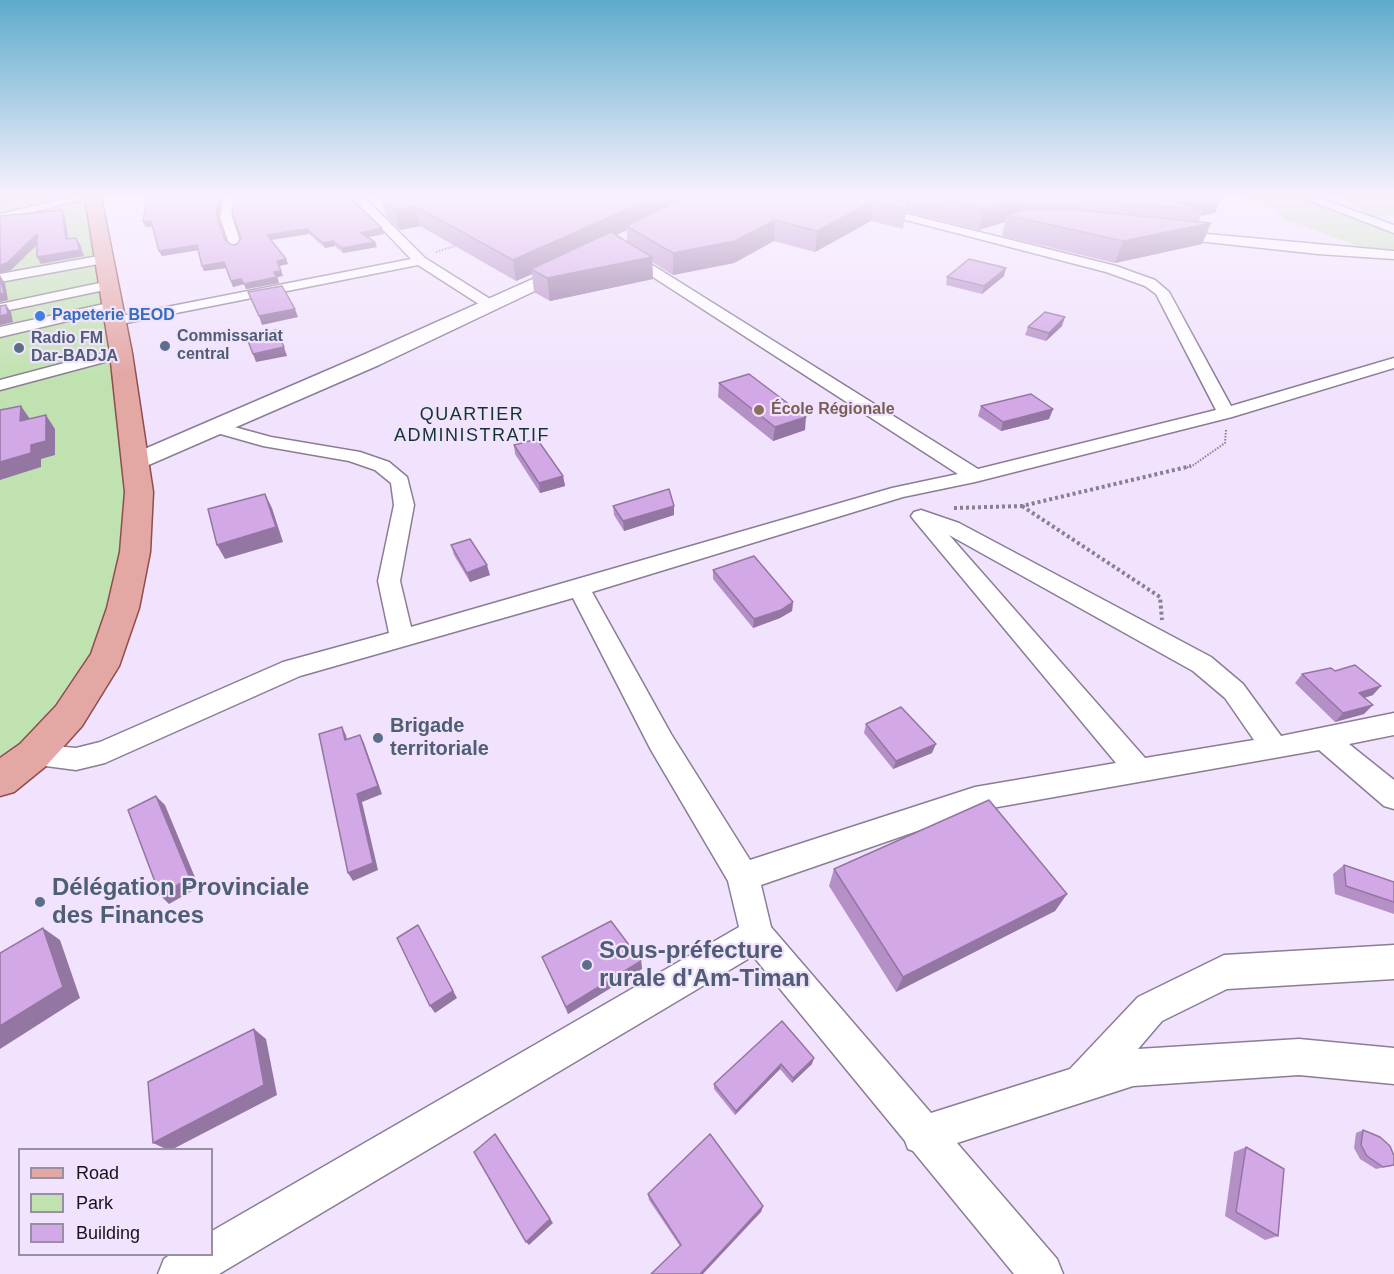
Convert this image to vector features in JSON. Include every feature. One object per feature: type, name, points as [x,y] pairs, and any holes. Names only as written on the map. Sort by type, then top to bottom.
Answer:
[{"type":"main road","points":[[0,780],[33,755],[69,716],[107,657],[123,608],[135,552],[139,492],[122,353],[103,256]]},
{"type":"main road","points":[[135,462],[490,305],[592,256]]},
{"type":"street","points":[[415,256],[490,305]]},
{"type":"street","points":[[613,256],[975,476]]},
{"type":"street","points":[[1056,256],[1128,274],[1162,292],[1226,413]]},
{"type":"street","points":[[0,278],[104,260]]},
{"type":"street","points":[[0,332],[418,260]]},
{"type":"street","points":[[0,308],[109,285]]},
{"type":"street","points":[[0,385],[122,353]]},
{"type":"street","points":[[33,755],[76,759],[105,753],[292,669],[579,588],[912,506],[975,476],[1226,413],[1394,363]]},
{"type":"street","points":[[216,428],[269,442],[353,456],[382,466],[400,481],[404,505],[389,580],[402,638]]},
{"type":"street","points":[[912,506],[1164,641],[1202,664],[1234,691],[1275,748]]},
{"type":"street","points":[[912,506],[1139,771]]},
{"type":"street","points":[[579,588],[661,742],[743,877],[757,935],[922,1135],[1042,1274]]},
{"type":"street","points":[[743,877],[975,799],[1275,748],[1394,724]]},
{"type":"street","points":[[1323,738],[1394,797]]},
{"type":"street","points":[[213,1254],[757,935]]},
{"type":"street","points":[[1082,1084],[1150,1009],[1224,972],[1394,962]]},
{"type":"street","points":[[922,1135],[1133,1068],[1299,1057],[1394,1066]]},
{"type":"street","points":[[179,1274],[210,1256]]},
{"type":"path","points":[[418,260],[427,256]]},
{"type":"path","points":[[912,506],[1022,506],[1192,466],[1225,443],[1226,413]]},
{"type":"path","points":[[1022,506],[1160,597],[1164,641]]},
{"type":"green space","points":[[0,256],[100,256],[135,552],[69,716],[0,776]]},
{"type":"building","points":[[0,256],[14,256],[7,263],[0,265]]},
{"type":"building","points":[[200,256],[284,256],[286,259],[277,261],[281,271],[274,272],[277,277],[244,284],[241,279],[231,281],[224,262],[202,266]]},
{"type":"building","points":[[507,256],[521,256],[513,260]]},
{"type":"building","points":[[558,256],[652,257],[547,278],[531,269]]},
{"type":"building","points":[[969,259],[1006,268],[984,286],[947,277]]},
{"type":"building","points":[[0,276],[4,293],[0,294]]},
{"type":"building","points":[[282,286],[295,309],[259,316],[248,292]]},
{"type":"building","points":[[6,305],[8,314],[0,316],[0,306]]},
{"type":"building","points":[[1045,312],[1065,317],[1049,333],[1028,327]]},
{"type":"building","points":[[276,330],[284,347],[253,354],[246,336]]},
{"type":"building","points":[[749,374],[806,417],[775,427],[719,383]]},
{"type":"building","points":[[1031,394],[1053,409],[1003,422],[981,406]]},
{"type":"building","points":[[21,406],[20,421],[46,415],[46,441],[31,445],[31,453],[0,462],[0,410]]},
{"type":"building","points":[[537,439],[563,476],[539,483],[514,445]]},
{"type":"building","points":[[669,489],[674,506],[623,521],[613,506]]},
{"type":"building","points":[[265,494],[276,527],[217,545],[208,509]]},
{"type":"building","points":[[470,539],[487,565],[467,573],[451,545]]},
{"type":"building","points":[[754,556],[793,602],[781,610],[754,619],[713,570]]},
{"type":"building","points":[[1355,665],[1381,686],[1359,693],[1373,705],[1343,713],[1302,674],[1331,668],[1335,671]]},
{"type":"building","points":[[901,707],[936,744],[896,761],[866,724]]},
{"type":"building","points":[[342,727],[345,740],[360,735],[378,786],[357,794],[373,863],[348,873],[319,734]]},
{"type":"building","points":[[156,796],[190,878],[160,895],[128,810]]},
{"type":"building","points":[[989,800],[1067,894],[903,977],[834,869]]},
{"type":"building","points":[[1344,865],[1394,882],[1394,902],[1346,886]]},
{"type":"building","points":[[611,921],[641,961],[566,1007],[542,957]]},
{"type":"building","points":[[418,925],[453,991],[430,1006],[397,938]]},
{"type":"building","points":[[43,928],[63,987],[0,1026],[0,953]]},
{"type":"building","points":[[782,1021],[814,1058],[793,1078],[781,1064],[736,1111],[714,1084]]},
{"type":"building","points":[[254,1029],[264,1085],[153,1143],[148,1082]]},
{"type":"building","points":[[1363,1130],[1380,1137],[1390,1146],[1394,1156],[1394,1165],[1383,1167],[1367,1156],[1361,1145]]},
{"type":"building","points":[[495,1134],[550,1219],[526,1242],[474,1152]]},
{"type":"building","points":[[710,1134],[763,1206],[700,1274],[651,1274],[681,1245],[648,1194]]},
{"type":"building","points":[[1246,1147],[1284,1169],[1278,1236],[1236,1212]]},
{"type":"place","name":"Papeterie BEOD","points":[[40,316]]},
{"type":"place","name":"Commissariat central","points":[[165,346]]},
{"type":"place","name":"Radio FM Dar-BADJA","points":[[19,348]]},
{"type":"place","name":"École Régionale","points":[[759,410]]},
{"type":"place","name":"Brigade territoriale","points":[[378,738]]},
{"type":"place","name":"Délégation Provinciale des Finances","points":[[40,902]]},
{"type":"place","name":"Sous-préfecture rurale d'Am-Timan","points":[[587,965]]},
{"type":"district","name":"QUARTIER ADMINISTRATIF","points":[[472,425]]}]
